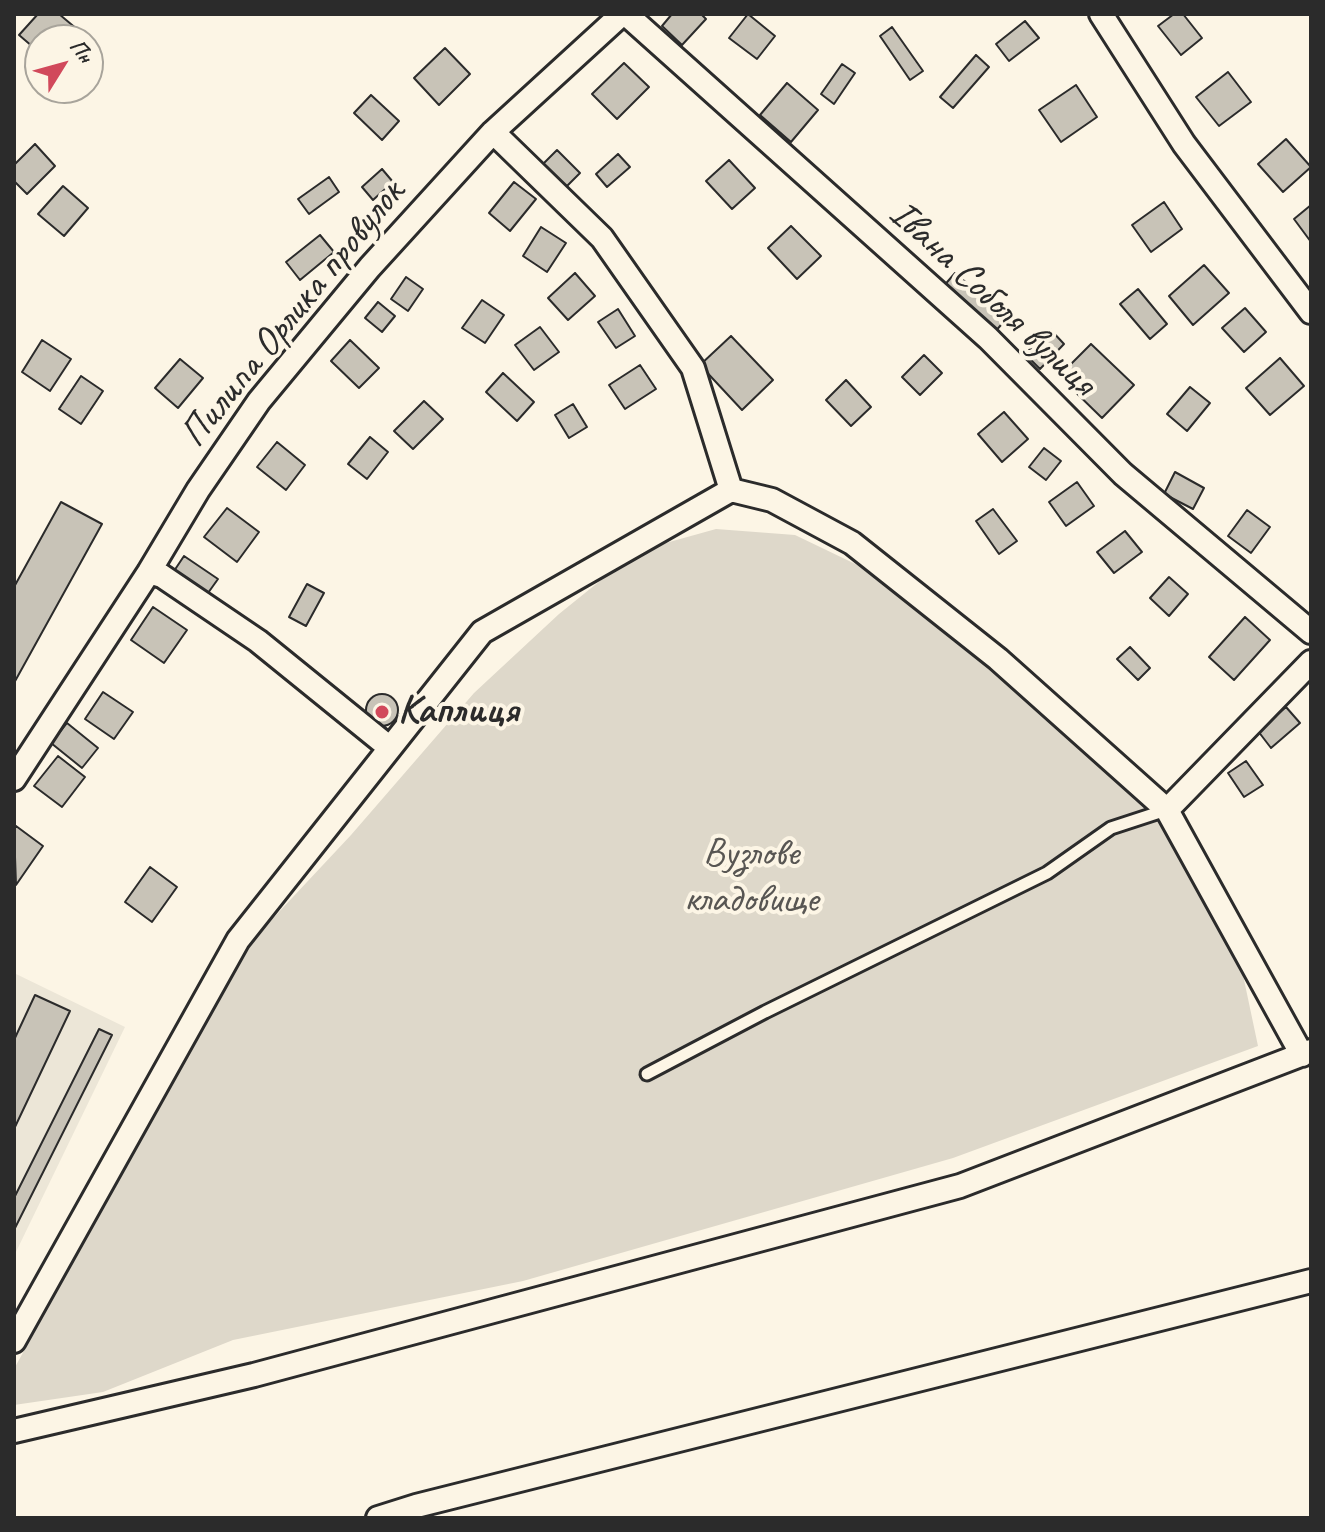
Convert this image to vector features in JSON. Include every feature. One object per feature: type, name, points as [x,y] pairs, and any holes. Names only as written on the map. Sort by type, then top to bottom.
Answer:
[{"type":"street","name":"Пилипа Орлика провулок","points":[[14,779],[149,572],[198,490],[259,401],[370,267],[493,132],[624,14]]},
{"type":"street","name":"Івана Соболя вулиця","points":[[624,14],[988,338],[1123,474],[1311,632]]},
{"type":"street","points":[[1101,14],[1184,144],[1311,312]]},
{"type":"street","points":[[493,132],[602,238],[693,368],[731,490]]},
{"type":"street","points":[[14,1341],[238,940],[482,632],[731,490],[772,500],[852,543],[998,659],[1167,810],[1306,1053],[960,1186],[254,1375],[14,1431]]},
{"type":"street","points":[[149,572],[162,576],[258,641],[390,748]]},
{"type":"street","points":[[1167,810],[1311,662]]},
{"type":"street","points":[[378,1518],[431,1502],[1311,1281]]},
{"type":"lane","points":[[647,1074],[765,1012],[1047,873],[1111,828],[1167,810]]},
{"type":"shaded area","points":[[14,973],[125,1027],[14,1256]]},
{"type":"green space","name":"Вузлове кладовище","points":[[716,529],[795,535],[897,584],[1148,792],[1198,871],[1243,975],[1258,1046],[953,1158],[523,1281],[233,1340],[103,1392],[14,1405],[14,1369],[128,1148],[248,945],[351,835],[474,693],[559,614],[637,551]]},
{"type":"building","points":[[38,14],[59,14],[71,24],[29,24]]},
{"type":"building","points":[[672,14],[701,14],[706,19],[682,45],[662,26]]},
{"type":"building","points":[[748,14],[775,36],[757,59],[729,38]]},
{"type":"building","points":[[1174,14],[1183,14],[1202,38],[1181,55],[1158,26]]},
{"type":"building","points":[[1025,21],[1039,38],[1009,61],[996,44]]},
{"type":"building","points":[[892,27],[923,71],[910,80],[880,36]]},
{"type":"building","points":[[445,48],[470,74],[439,105],[414,78]]},
{"type":"building","points":[[976,55],[989,67],[953,108],[940,97]]},
{"type":"building","points":[[624,63],[649,87],[617,119],[592,94]]},
{"type":"building","points":[[842,64],[855,73],[834,104],[821,94]]},
{"type":"building","points":[[1228,72],[1251,102],[1219,126],[1196,97]]},
{"type":"building","points":[[787,83],[818,110],[791,142],[760,115]]},
{"type":"building","points":[[1076,85],[1097,117],[1061,142],[1039,110]]},
{"type":"building","points":[[371,95],[399,121],[382,140],[354,113]]},
{"type":"building","points":[[1286,139],[1311,167],[1283,192],[1258,164]]},
{"type":"building","points":[[35,144],[55,166],[27,194],[14,181],[14,165]]},
{"type":"building","points":[[557,150],[580,173],[565,188],[542,165]]},
{"type":"building","points":[[618,154],[630,167],[607,187],[596,174]]},
{"type":"building","points":[[729,160],[755,188],[732,209],[706,181]]},
{"type":"building","points":[[382,169],[393,182],[373,200],[362,187]]},
{"type":"building","points":[[329,177],[339,192],[309,214],[298,199]]},
{"type":"building","points":[[514,182],[536,199],[510,231],[489,213]]},
{"type":"building","points":[[63,186],[88,208],[64,236],[38,214]]},
{"type":"building","points":[[1164,202],[1182,229],[1151,252],[1132,225]]},
{"type":"building","points":[[1311,205],[1311,242],[1294,219]]},
{"type":"building","points":[[791,226],[821,256],[797,279],[768,248]]},
{"type":"building","points":[[541,227],[566,243],[547,272],[523,256]]},
{"type":"building","points":[[320,235],[334,252],[300,280],[286,262]]},
{"type":"building","points":[[1204,265],[1229,293],[1193,325],[1169,296]]},
{"type":"building","points":[[575,273],[595,296],[568,320],[548,298]]},
{"type":"building","points":[[955,273],[1007,318],[994,333],[942,288]]},
{"type":"building","points":[[406,277],[423,289],[408,311],[391,299]]},
{"type":"building","points":[[1138,289],[1167,324],[1150,339],[1120,304]]},
{"type":"building","points":[[482,300],[504,315],[485,343],[462,328]]},
{"type":"building","points":[[378,302],[395,316],[382,332],[365,318]]},
{"type":"building","points":[[1245,308],[1266,332],[1244,352],[1222,328]]},
{"type":"building","points":[[618,309],[635,336],[616,348],[598,322]]},
{"type":"building","points":[[540,327],[559,352],[534,370],[515,345]]},
{"type":"building","points":[[1050,329],[1064,344],[1040,369],[1025,354]]},
{"type":"building","points":[[731,336],[773,380],[742,410],[700,365]]},
{"type":"building","points":[[42,340],[71,359],[50,391],[22,372]]},
{"type":"building","points":[[350,340],[379,368],[359,388],[331,361]]},
{"type":"building","points":[[1091,344],[1134,385],[1102,418],[1059,376]]},
{"type":"building","points":[[924,355],[942,373],[920,395],[902,377]]},
{"type":"building","points":[[1280,358],[1304,386],[1270,415],[1246,388]]},
{"type":"building","points":[[180,359],[203,378],[178,408],[155,388]]},
{"type":"building","points":[[640,365],[656,389],[625,409],[609,385]]},
{"type":"building","points":[[503,373],[534,402],[517,421],[486,392]]},
{"type":"building","points":[[81,376],[103,391],[81,424],[59,409]]},
{"type":"building","points":[[846,380],[871,407],[851,426],[826,400]]},
{"type":"building","points":[[1190,387],[1210,403],[1187,431],[1167,414]]},
{"type":"building","points":[[424,401],[443,419],[413,449],[394,431]]},
{"type":"building","points":[[573,404],[587,427],[569,438],[555,415]]},
{"type":"building","points":[[1004,412],[1028,439],[1002,462],[978,434]]},
{"type":"building","points":[[370,437],[388,452],[367,479],[348,464]]},
{"type":"building","points":[[277,442],[305,465],[286,490],[257,467]]},
{"type":"building","points":[[1044,448],[1061,461],[1046,480],[1029,467]]},
{"type":"building","points":[[1175,472],[1204,488],[1193,509],[1164,494]]},
{"type":"building","points":[[1077,482],[1094,506],[1066,526],[1049,502]]},
{"type":"building","points":[[61,502],[102,524],[14,683],[14,587]]},
{"type":"building","points":[[227,508],[259,532],[237,562],[204,537]]},
{"type":"building","points":[[993,509],[1017,541],[999,554],[976,521]]},
{"type":"building","points":[[1247,510],[1270,527],[1251,553],[1228,536]]},
{"type":"building","points":[[1125,531],[1142,552],[1114,573],[1097,552]]},
{"type":"building","points":[[184,556],[218,579],[208,593],[174,571]]},
{"type":"building","points":[[1169,577],[1188,594],[1169,616],[1150,598]]},
{"type":"building","points":[[307,584],[324,593],[306,626],[289,617]]},
{"type":"building","points":[[153,607],[187,630],[164,663],[131,640]]},
{"type":"building","points":[[1245,617],[1270,640],[1234,680],[1209,657]]},
{"type":"building","points":[[1130,647],[1150,668],[1138,680],[1117,659]]},
{"type":"building","points":[[103,692],[133,712],[114,739],[85,719]]},
{"type":"building","name":"Каплиця","points":[[382,694],[394,698],[398,710],[394,722],[382,726],[370,722],[366,710],[370,698]]},
{"type":"building","points":[[1286,707],[1300,723],[1271,748],[1258,731]]},
{"type":"building","points":[[67,723],[98,748],[82,768],[51,743]]},
{"type":"building","points":[[58,756],[85,777],[62,807],[34,786]]},
{"type":"building","points":[[1246,761],[1263,785],[1244,797],[1228,773]]},
{"type":"building","points":[[16,826],[43,846],[16,885],[14,829]]},
{"type":"building","points":[[150,867],[177,887],[152,922],[125,902]]},
{"type":"building","points":[[35,995],[70,1011],[14,1129],[14,1040]]},
{"type":"building","points":[[99,1029],[112,1035],[14,1230],[14,1198]]},
{"type":"place","name":"Каплиця","points":[[382,712]]}]
